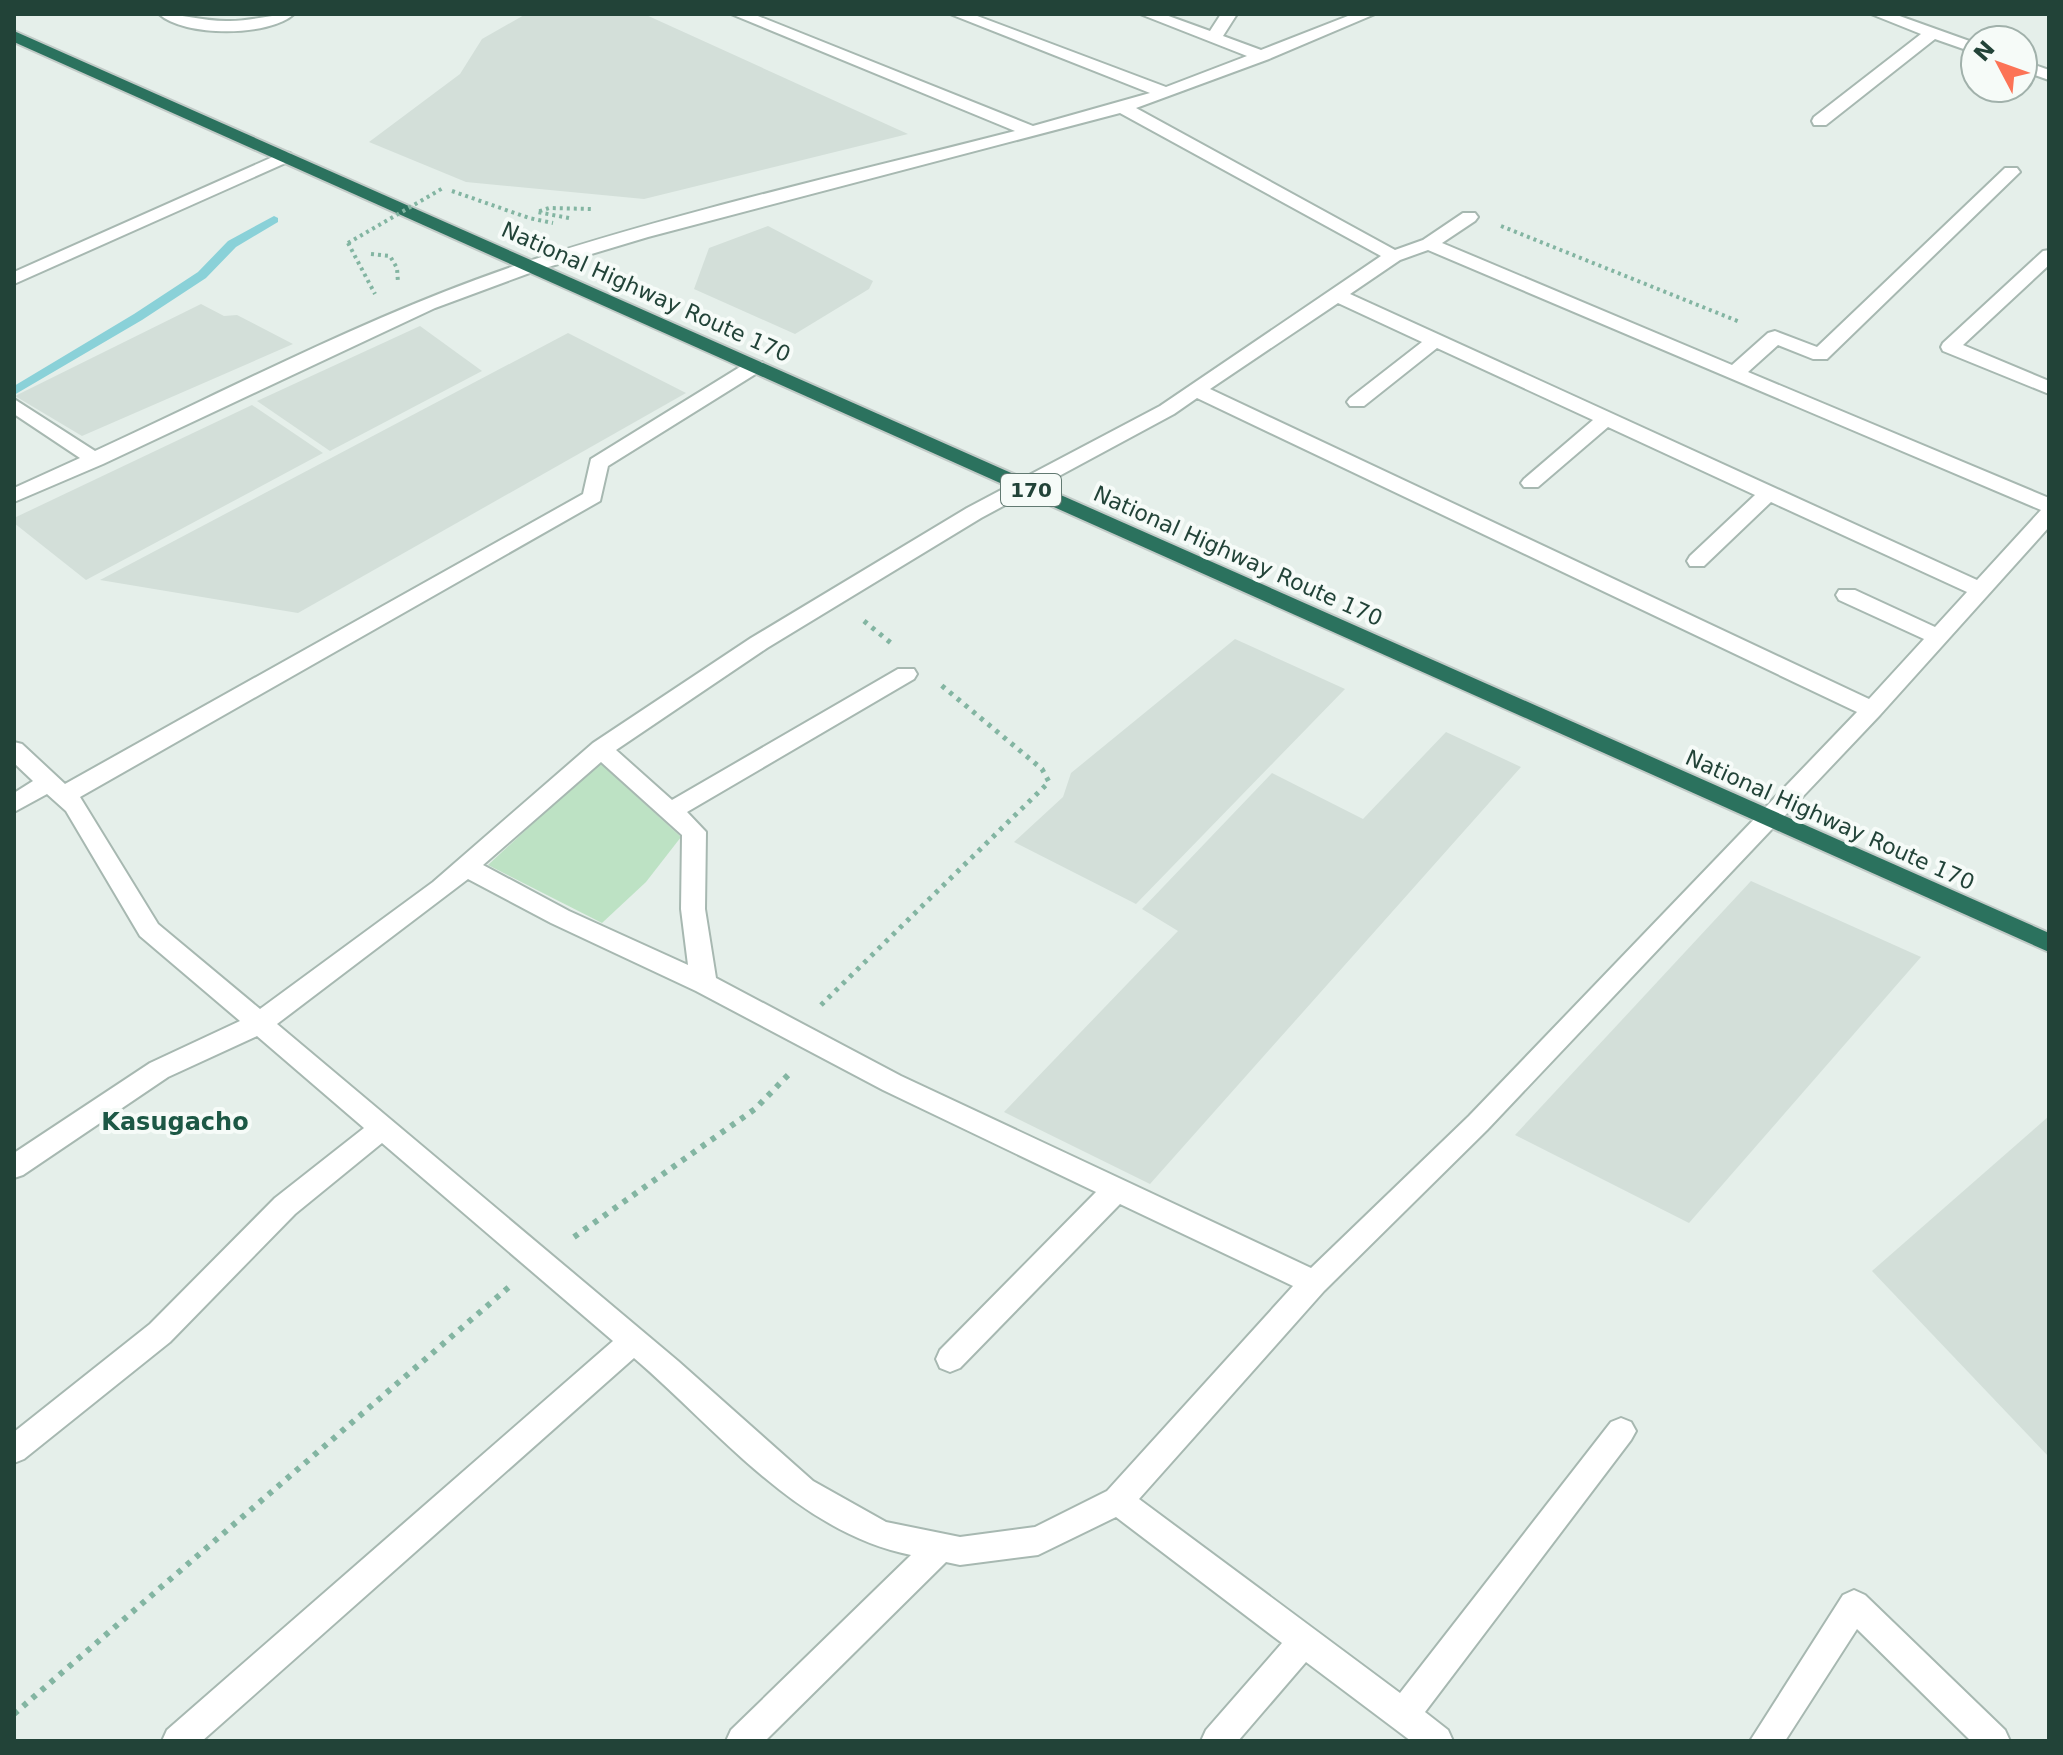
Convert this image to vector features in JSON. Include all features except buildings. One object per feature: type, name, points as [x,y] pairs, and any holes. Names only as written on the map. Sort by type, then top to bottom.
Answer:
[{"type":"highway","name":"National Highway Route 170","points":[[14,36],[2049,943]]},
{"type":"street","points":[[167,14],[205,26],[254,23],[286,14]]},
{"type":"street","points":[[739,14],[1033,132]]},
{"type":"street","points":[[958,14],[1166,93]]},
{"type":"street","points":[[1148,14],[1263,56]]},
{"type":"street","points":[[1214,38],[1229,14]]},
{"type":"street","points":[[14,496],[428,304],[529,267],[686,221],[1121,107],[1166,93],[1367,14]]},
{"type":"street","points":[[1879,14],[1959,42]]},
{"type":"street","points":[[1820,121],[1933,33]]},
{"type":"street","points":[[1121,107],[1394,256]]},
{"type":"street","points":[[14,279],[284,157]]},
{"type":"street","points":[[1735,373],[1775,337],[1820,355],[2011,172]]},
{"type":"street","points":[[14,1167],[159,1070],[260,1023],[466,867],[601,749],[759,643],[974,513],[1167,410],[1394,256],[1429,244],[1469,217]]},
{"type":"street","points":[[1429,244],[2049,506]]},
{"type":"street","points":[[2049,255],[1950,347],[2049,388]]},
{"type":"street","points":[[1336,295],[1979,589]]},
{"type":"street","points":[[1357,402],[1435,341]]},
{"type":"street","points":[[14,804],[56,789],[593,497],[598,463],[755,366]]},
{"type":"street","points":[[1198,391],[1872,710]]},
{"type":"street","points":[[14,405],[96,460]]},
{"type":"street","points":[[1531,483],[1606,419]]},
{"type":"street","points":[[1697,561],[1769,493]]},
{"type":"street","points":[[14,750],[74,805],[149,930],[540,1261],[802,1491],[881,1535],[960,1551],[1038,1541],[1118,1501],[1314,1283],[1478,1123],[1872,710],[2049,514]]},
{"type":"street","points":[[1847,595],[1937,637]]},
{"type":"street","points":[[671,811],[918,675]]},
{"type":"street","points":[[601,749],[694,832],[691,888],[694,949],[705,984]]},
{"type":"street","points":[[466,867],[560,917],[705,984],[892,1083],[1314,1283]]},
{"type":"street","points":[[14,1450],[160,1333],[285,1206],[382,1128]]},
{"type":"street","points":[[950,1359],[1116,1190]]},
{"type":"street","points":[[178,1741],[633,1341]]},
{"type":"street","points":[[1403,1715],[1621,1431]]},
{"type":"street","points":[[1118,1501],[1437,1741]]},
{"type":"street","points":[[742,1741],[940,1547]]},
{"type":"street","points":[[1766,1741],[1854,1605],[1994,1741]]},
{"type":"street","points":[[1217,1741],[1304,1641]]},
{"type":"path","points":[[378,298],[348,243],[443,188],[529,218],[574,224]]},
{"type":"path","points":[[579,218],[537,212],[544,207],[576,212],[591,209]]},
{"type":"path","points":[[1469,217],[1481,218],[1775,337]]},
{"type":"path","points":[[371,254],[390,256],[397,268],[398,287]]},
{"type":"path","points":[[836,598],[895,646]]},
{"type":"path","points":[[14,1714],[540,1261],[755,1109],[799,1062],[819,1007],[1049,782],[1042,769],[918,675]]},
{"type":"shaded area","points":[[526,14],[644,14],[908,134],[644,199],[466,182],[369,142],[460,74],[482,39]]},
{"type":"shaded area","points":[[768,226],[873,281],[869,289],[795,334],[694,289],[709,248]]},
{"type":"shaded area","points":[[201,304],[224,316],[237,315],[293,344],[82,436],[15,396]]},
{"type":"shaded area","points":[[420,326],[482,371],[330,451],[257,401]]},
{"type":"shaded area","points":[[568,333],[686,393],[298,613],[100,580]]},
{"type":"shaded area","points":[[252,405],[323,453],[86,580],[14,523],[14,518]]},
{"type":"shaded area","points":[[1235,639],[1345,689],[1136,904],[1014,842],[1063,797],[1071,773]]},
{"type":"shaded area","points":[[1446,732],[1521,767],[1150,1184],[1004,1112],[1178,931],[1142,909],[1272,773],[1363,819]]},
{"type":"shaded area","points":[[1751,881],[1921,957],[1689,1223],[1515,1135]]},
{"type":"shaded area","points":[[2049,1116],[2049,1457],[1872,1271]]},
{"type":"green space","points":[[599,762],[681,837],[646,882],[602,923],[488,865]]},
{"type":"waterway","points":[[14,391],[202,275],[232,244],[274,220]]},
{"type":"district","name":"Kasugacho","points":[[175,1122]]}]
